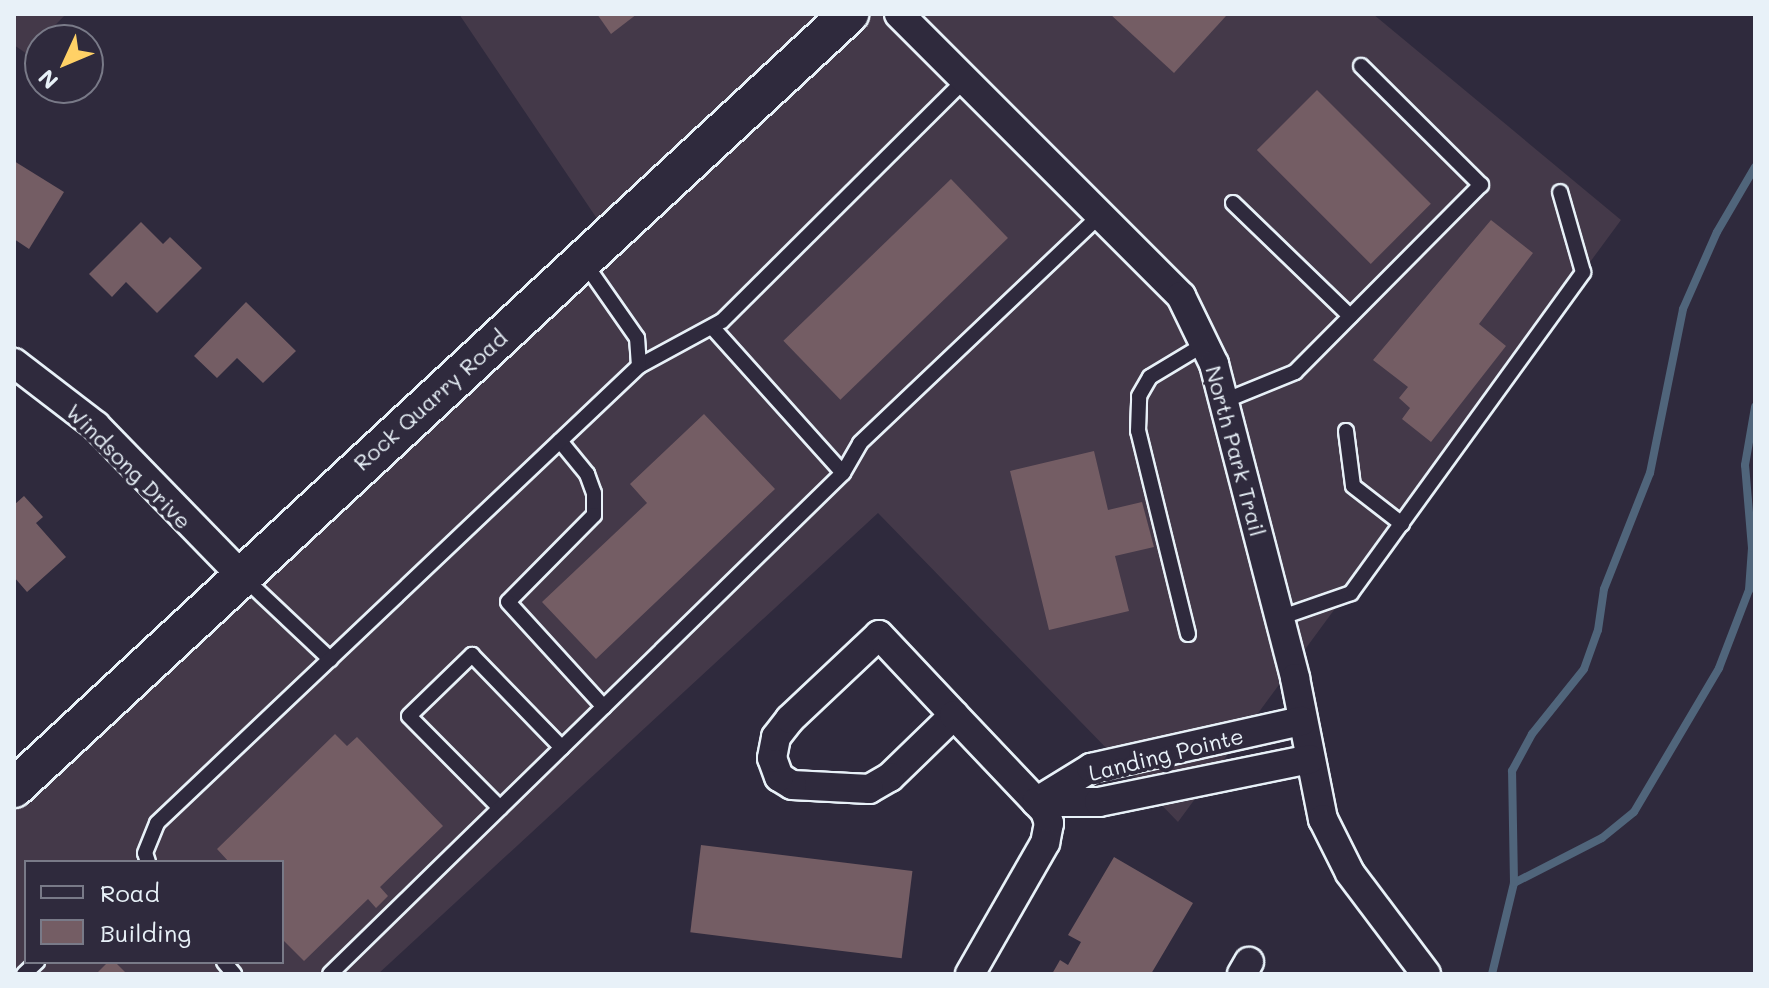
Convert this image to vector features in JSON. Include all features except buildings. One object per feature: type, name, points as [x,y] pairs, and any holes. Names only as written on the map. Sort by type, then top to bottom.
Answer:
[{"type":"street","name":"Rock Quarry Road","points":[[14,788],[849,14]]},
{"type":"street","name":"North Park Trail","points":[[899,14],[963,82],[1181,296],[1205,344],[1224,401],[1279,618],[1323,819],[1350,873],[1426,974]]},
{"type":"street","name":"Windsong Drive","points":[[14,363],[96,426],[241,575]]},
{"type":"street","points":[[954,715],[890,777],[869,789],[792,785],[774,768],[772,748],[782,729],[879,635],[1036,802],[1048,817],[1045,843],[970,974]]},
{"type":"street","name":"Landing Pointe","points":[[1036,802],[1091,768],[1302,721]]},
{"type":"street","name":"Landing Pointe","points":[[1036,802],[1099,802],[1310,759]]},
{"type":"lane","points":[[1224,401],[1295,372],[1481,185],[1361,66]]},
{"type":"lane","points":[[147,860],[145,853],[157,823],[639,366],[712,327],[963,82]]},
{"type":"lane","points":[[1279,618],[1351,593],[1583,272],[1560,192]]},
{"type":"lane","points":[[1233,203],[1350,316]]},
{"type":"lane","points":[[330,974],[843,473],[860,443],[1099,216]]},
{"type":"lane","points":[[584,262],[637,338],[639,366]]},
{"type":"lane","points":[[712,327],[843,473]]},
{"type":"lane","points":[[1188,634],[1138,431],[1139,396],[1150,377],[1205,344]]},
{"type":"lane","points":[[1346,431],[1353,486],[1402,524]]},
{"type":"lane","points":[[560,441],[587,474],[594,493],[594,515],[508,602],[604,707]]},
{"type":"lane","points":[[241,575],[330,659]]},
{"type":"lane","points":[[500,808],[409,716],[472,655],[562,748]]},
{"type":"shaded area","points":[[14,14],[66,14],[56,24],[24,24],[24,52],[14,45]]},
{"type":"shaded area","points":[[459,14],[1373,14],[1621,220],[1178,822],[878,513],[378,974],[14,974],[14,809],[608,235]]},
{"type":"waterway","points":[[1492,974],[1514,883],[1512,771],[1532,734],[1584,669],[1598,630],[1604,589],[1650,473],[1683,309],[1717,232],[1755,167]]},
{"type":"waterway","points":[[1514,883],[1602,838],[1634,812],[1719,668],[1749,590],[1752,548],[1745,465],[1755,407]]}]
